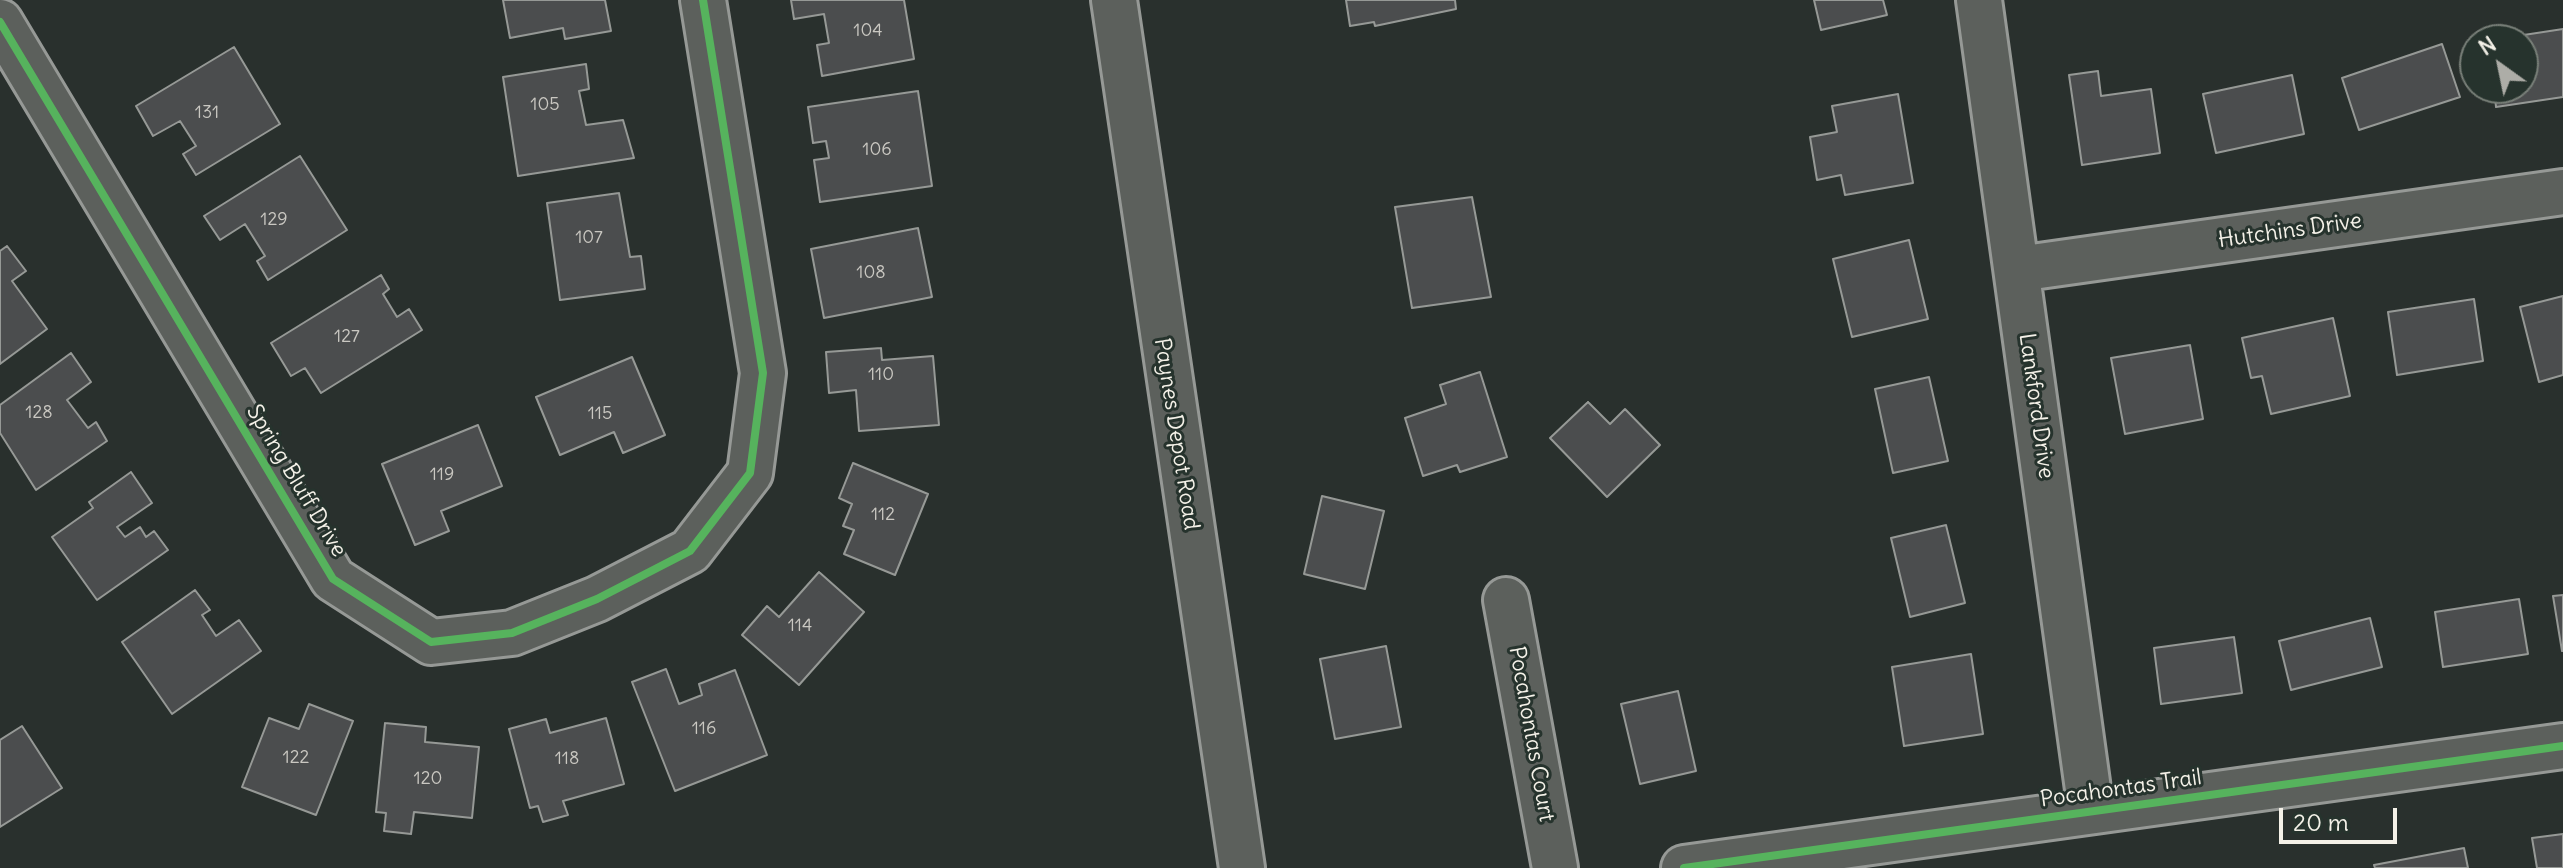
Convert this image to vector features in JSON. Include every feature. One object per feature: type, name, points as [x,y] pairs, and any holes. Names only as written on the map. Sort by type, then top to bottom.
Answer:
[{"type":"street","name":"Spring Bluff Drive","points":[[0,22],[333,579],[431,642],[512,633],[597,599],[690,551],[750,473],[763,373],[703,0]]},
{"type":"street","name":"Paynes Depot Road","points":[[1114,0],[1242,868]]},
{"type":"street","name":"Lankford Drive","points":[[1979,0],[2091,811]]},
{"type":"street","name":"Hutchins Drive","points":[[2018,269],[2563,192]]},
{"type":"street","name":"Pocahontas Court","points":[[1506,600],[1555,868]]},
{"type":"street","name":"Pocahontas Trail","points":[[1684,868],[2563,746]]},
{"type":"building","points":[[503,0],[605,0],[611,31],[565,39],[563,28],[510,38]]},
{"type":"building","points":[[791,0],[904,0],[914,59],[822,76],[817,45],[829,43],[824,14],[794,19]]},
{"type":"building","points":[[1346,0],[1455,0],[1456,9],[1375,26],[1374,22],[1350,26]]},
{"type":"building","points":[[1814,0],[1883,0],[1887,15],[1821,30]]},
{"type":"building","points":[[2563,29],[2563,97],[2539,101],[2539,33]]},
{"type":"building","points":[[2442,44],[2459,97],[2359,130],[2342,78]]},
{"type":"building","points":[[234,47],[280,124],[196,175],[183,154],[196,146],[180,121],[153,136],[136,106]]},
{"type":"building","points":[[586,64],[589,89],[579,91],[586,125],[623,120],[634,158],[518,176],[503,77]]},
{"type":"building","points":[[2098,71],[2101,96],[2151,89],[2160,153],[2082,165],[2069,75]]},
{"type":"building","points":[[2292,75],[2304,134],[2216,153],[2203,94]]},
{"type":"building","points":[[918,91],[932,186],[820,202],[814,160],[829,158],[826,141],[813,143],[808,107]]},
{"type":"building","points":[[1898,94],[1913,183],[1845,195],[1841,175],[1817,180],[1810,137],[1837,132],[1832,106]]},
{"type":"building","points":[[300,156],[347,230],[268,280],[257,261],[265,256],[245,224],[220,240],[204,216]]},
{"type":"building","points":[[619,193],[630,257],[641,256],[645,289],[560,300],[547,203]]},
{"type":"building","points":[[1472,197],[1491,297],[1412,308],[1395,207]]},
{"type":"building","points":[[918,228],[932,297],[824,318],[811,249]]},
{"type":"building","points":[[1909,240],[1928,319],[1852,337],[1833,259]]},
{"type":"building","points":[[7,246],[26,271],[12,281],[47,329],[0,364],[0,251]]},
{"type":"building","points":[[381,275],[389,289],[383,294],[397,317],[409,309],[422,330],[321,393],[305,368],[291,376],[271,343]]},
{"type":"building","points":[[2563,296],[2563,375],[2539,382],[2520,307]]},
{"type":"building","points":[[2474,299],[2483,361],[2397,375],[2388,312]]},
{"type":"building","points":[[2333,318],[2350,396],[2271,414],[2262,376],[2251,378],[2242,338]]},
{"type":"building","points":[[2190,345],[2203,419],[2125,434],[2111,358]]},
{"type":"building","points":[[881,348],[882,360],[933,356],[939,425],[859,431],[856,390],[829,393],[826,352]]},
{"type":"building","points":[[71,353],[91,382],[67,400],[88,428],[96,422],[107,441],[36,490],[0,433],[0,405]]},
{"type":"building","points":[[632,357],[665,435],[623,453],[614,432],[560,455],[536,397]]},
{"type":"building","points":[[1480,372],[1507,457],[1460,472],[1457,465],[1423,476],[1405,418],[1446,404],[1440,385]]},
{"type":"building","points":[[1929,377],[1948,461],[1893,473],[1875,389]]},
{"type":"building","points":[[1588,402],[1610,424],[1625,409],[1660,445],[1607,497],[1550,438]]},
{"type":"building","points":[[478,425],[502,486],[441,511],[449,531],[415,545],[382,464]]},
{"type":"building","points":[[853,463],[928,494],[895,575],[844,554],[854,530],[843,526],[852,504],[839,498]]},
{"type":"building","points":[[131,472],[152,503],[117,527],[125,537],[140,527],[146,537],[154,531],[168,550],[97,600],[52,537],[93,508],[89,502]]},
{"type":"building","points":[[1322,496],[1384,511],[1365,589],[1304,574]]},
{"type":"building","points":[[1946,525],[1965,603],[1910,617],[1891,538]]},
{"type":"building","points":[[819,572],[864,612],[799,685],[742,635],[767,606],[779,617]]},
{"type":"building","points":[[195,590],[210,610],[202,615],[216,636],[239,620],[261,651],[172,714],[122,642]]},
{"type":"building","points":[[2563,595],[2563,651],[2562,651],[2553,596]]},
{"type":"building","points":[[2519,599],[2528,654],[2443,667],[2435,612]]},
{"type":"building","points":[[2370,618],[2382,667],[2291,690],[2279,641]]},
{"type":"building","points":[[2234,637],[2242,693],[2161,704],[2154,648]]},
{"type":"building","points":[[1386,646],[1401,727],[1335,739],[1320,659]]},
{"type":"building","points":[[1971,654],[1983,734],[1904,746],[1892,667]]},
{"type":"building","points":[[666,669],[679,704],[702,695],[699,684],[735,670],[767,755],[675,791],[632,682]]},
{"type":"building","points":[[1678,691],[1696,771],[1640,784],[1621,704]]},
{"type":"building","points":[[309,704],[353,721],[316,815],[242,787],[269,718],[299,729]]},
{"type":"building","points":[[606,718],[624,784],[563,801],[568,815],[543,822],[538,806],[530,808],[509,729],[546,719],[550,733]]},
{"type":"building","points":[[385,723],[426,727],[425,742],[479,747],[472,818],[414,812],[411,834],[384,831],[386,813],[376,812]]},
{"type":"building","points":[[22,726],[62,788],[0,827],[0,740]]},
{"type":"building","points":[[2563,834],[2563,868],[2537,868],[2532,838]]},
{"type":"building","points":[[2464,848],[2468,868],[2375,868],[2374,865]]},
{"type":"cycle path","points":[[0,22],[333,579],[431,642],[512,633],[597,599],[690,551],[750,473],[763,373],[703,0]]},
{"type":"cycle path","points":[[1684,868],[2563,746]]}]
